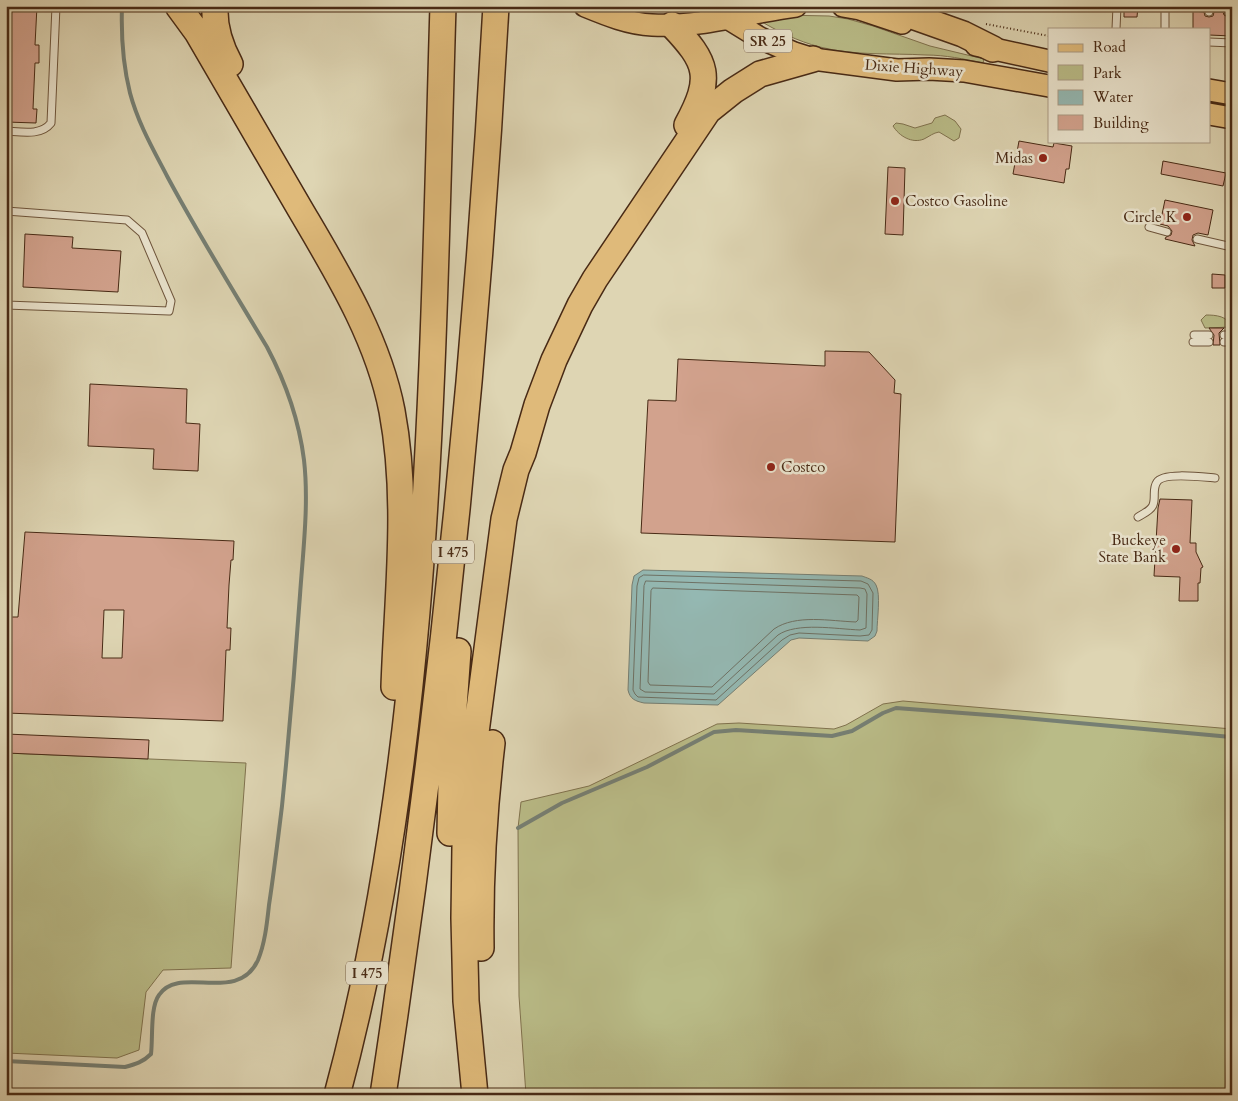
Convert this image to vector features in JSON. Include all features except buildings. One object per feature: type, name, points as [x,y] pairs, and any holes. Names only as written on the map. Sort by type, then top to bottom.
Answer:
[{"type":"highway","points":[[178,6],[197,32],[332,263],[357,310]]},
{"type":"highway","points":[[215,6],[219,40],[226,58],[327,239],[371,343],[387,393],[397,445],[400,480],[400,533],[389,850]]},
{"type":"highway","name":"I 475","points":[[337,1095],[354,1032],[372,945],[389,850],[407,714],[419,577],[428,439],[443,6]]},
{"type":"highway","points":[[467,1095],[452,929],[451,764],[454,694],[477,464],[492,245],[498,6]]},
{"type":"highway","name":"I 475","points":[[383,1095],[417,856],[448,599],[473,350],[498,6]]},
{"type":"highway","points":[[884,6],[963,34],[993,48]]},
{"type":"highway","points":[[642,208],[698,106],[704,84],[701,60],[690,44],[672,25]]},
{"type":"highway","points":[[475,1095],[466,1002],[464,958],[466,813],[504,519],[516,470],[537,405],[580,305],[595,278],[708,111],[733,91],[760,74],[813,59]]},
{"type":"highway","points":[[489,1095],[484,1032],[481,922],[486,806],[498,677],[523,453]]},
{"type":"main road","points":[[586,6],[629,21],[651,25],[672,25],[727,18],[796,6]]},
{"type":"main road","name":"Dixie Highway","points":[[708,6],[760,38],[813,59],[897,70],[964,71],[1048,86]]},
{"type":"main road","name":"Dixie Highway","points":[[843,6],[880,15],[931,34],[1048,61]]},
{"type":"main road","points":[[1020,81],[1048,77]]},
{"type":"main road","points":[[1210,90],[1232,94]]},
{"type":"main road","points":[[1210,102],[1232,106]]},
{"type":"main road","points":[[1210,114],[1232,118]]},
{"type":"lane","points":[[6,131],[39,132],[47,129],[51,123],[56,6]]},
{"type":"lane","points":[[1116,28],[1119,6]]},
{"type":"lane","points":[[1119,6],[1120,28]]},
{"type":"lane","points":[[1165,6],[1165,28]]},
{"type":"lane","points":[[1210,42],[1229,40]]},
{"type":"lane","points":[[6,212],[127,220],[142,233],[171,301],[169,311],[6,305]]},
{"type":"lane","points":[[1149,227],[1167,232]]},
{"type":"lane","points":[[1196,238],[1232,247]]},
{"type":"lane","points":[[1193,338],[1209,338]]},
{"type":"lane","points":[[1138,517],[1153,505],[1156,482],[1161,478],[1170,476],[1215,478]]},
{"type":"green space","points":[[782,15],[829,16],[848,19],[930,46],[984,59],[983,63],[940,56],[833,50],[795,39],[757,19]]},
{"type":"green space","points":[[945,115],[955,121],[961,129],[959,138],[954,141],[939,132],[924,139],[910,140],[902,136],[893,126],[896,123],[915,128],[932,123],[935,118]]},
{"type":"green space","points":[[1206,315],[1224,318],[1231,327],[1205,328],[1201,320]]},
{"type":"green space","points":[[903,701],[1232,729],[1232,921],[1225,1095],[526,1095],[519,996],[518,828],[521,802],[589,786],[717,724],[739,723],[834,729],[846,725],[883,704]]},
{"type":"green space","points":[[6,753],[246,763],[231,968],[163,970],[146,992],[139,1050],[117,1058],[6,1053]]},
{"type":"water","points":[[643,570],[862,576],[870,579],[876,585],[879,601],[877,631],[875,636],[868,641],[799,638],[791,640],[718,705],[644,703],[632,698],[628,690],[632,585],[634,576]]},
{"type":"waterway","points":[[6,1061],[125,1067],[136,1064],[151,1054],[154,1007],[159,995],[168,986],[194,982],[223,983],[237,980],[249,973],[258,960],[264,940],[282,806],[305,528],[306,493],[302,445],[291,402],[274,361],[179,198],[151,146],[137,115],[130,93],[124,61],[122,6]]},
{"type":"waterway","points":[[518,828],[562,803],[647,767],[714,732],[736,730],[832,736],[852,731],[883,713],[896,708],[1231,737]]},
{"type":"place","name":"Midas","points":[[1043,158]]},
{"type":"place","name":"Costco Gasoline","points":[[895,201]]},
{"type":"place","name":"Circle K","points":[[1187,217]]},
{"type":"place","name":"Costco","points":[[771,467]]},
{"type":"place","name":"Buckeye State Bank","points":[[1176,549]]}]
